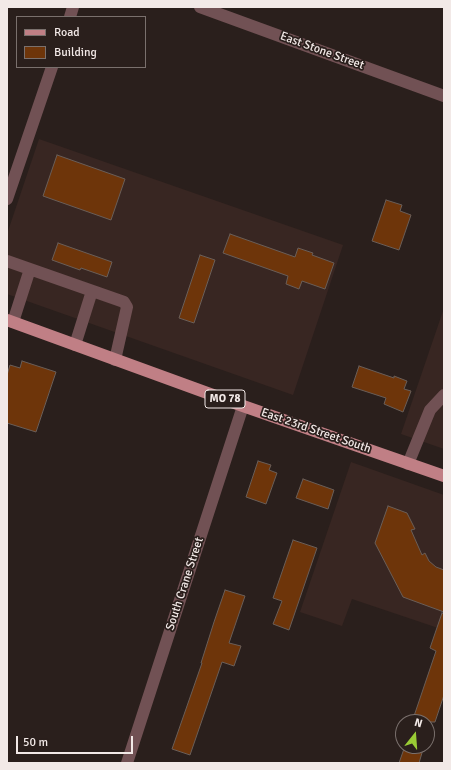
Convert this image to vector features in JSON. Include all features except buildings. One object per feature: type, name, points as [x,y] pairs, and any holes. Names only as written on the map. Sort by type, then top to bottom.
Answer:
[{"type":"main road","name":"East 23rd Street South","points":[[10,321],[243,406],[444,476]]},
{"type":"street","name":"East Stone Street","points":[[200,7],[444,96]]},
{"type":"street","points":[[7,199],[52,68]]},
{"type":"street","points":[[7,261],[124,302],[127,307],[115,360]]},
{"type":"street","points":[[10,321],[30,269]]},
{"type":"street","points":[[75,345],[92,291]]},
{"type":"street","points":[[408,464],[430,410],[444,395]]},
{"type":"street","name":"South Crane Street","points":[[127,763],[243,406]]},
{"type":"shaded area","points":[[39,139],[343,245],[293,395],[7,294],[7,234]]},
{"type":"shaded area","points":[[444,308],[444,449],[401,434]]},
{"type":"shaded area","points":[[351,462],[444,495],[444,630],[352,599],[342,626],[300,612]]}]
